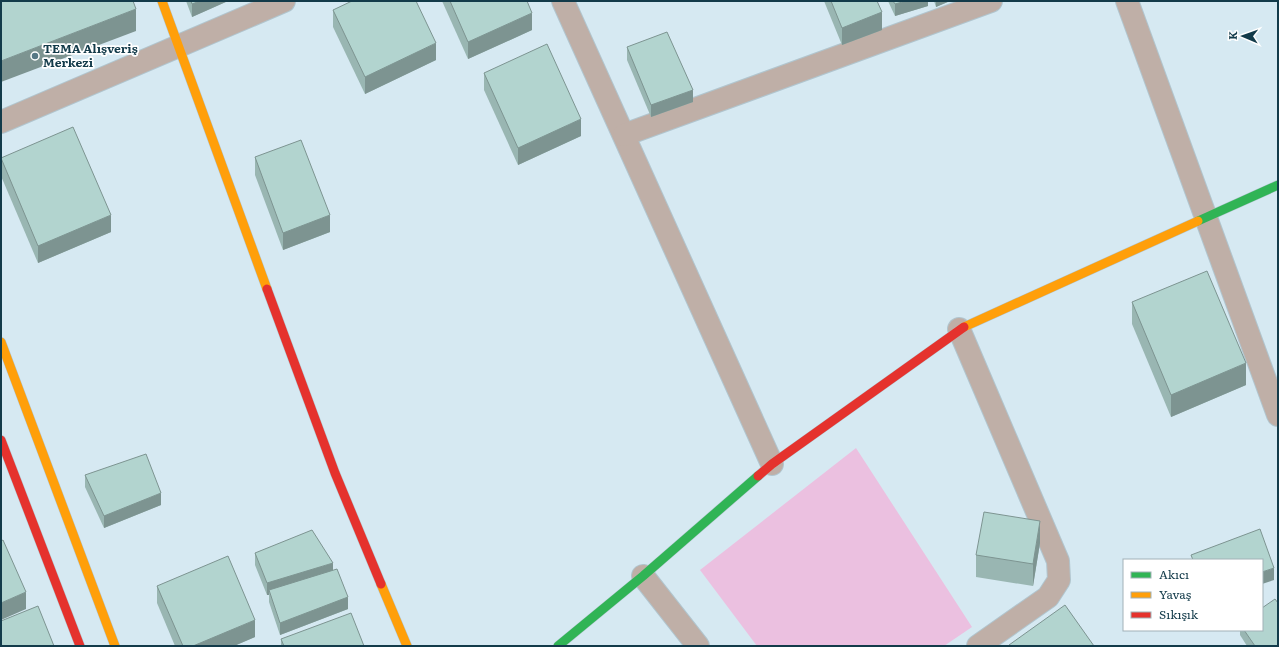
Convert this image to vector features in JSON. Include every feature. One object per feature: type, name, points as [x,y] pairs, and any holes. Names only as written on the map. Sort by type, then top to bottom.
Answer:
[{"type":"street","points":[[162,1],[335,473],[407,646]]},
{"type":"street","points":[[1,122],[284,1]]},
{"type":"street","points":[[563,1],[772,464]]},
{"type":"street","points":[[624,135],[991,1]]},
{"type":"street","points":[[1127,1],[1278,415]]},
{"type":"street","points":[[558,646],[643,576],[772,464],[960,329],[1206,219],[1278,185]]},
{"type":"street","points":[[960,329],[1058,561],[1059,580],[1048,597],[978,646]]},
{"type":"street","points":[[1,342],[116,646]]},
{"type":"street","points":[[1,440],[80,646]]},
{"type":"street","points":[[643,576],[698,646]]},
{"type":"shaded area","points":[[856,448],[972,627],[944,646],[757,646],[700,570]]},
{"type":"building","name":"TEMA Alışveriş Merkezi","points":[[1,1],[133,1],[136,9],[1,61]]},
{"type":"building","points":[[191,1],[200,1],[192,4]]},
{"type":"building","points":[[352,1],[416,1],[436,43],[365,77],[333,10]]},
{"type":"building","points":[[450,1],[527,1],[532,13],[468,42]]},
{"type":"building","points":[[831,1],[877,1],[882,12],[842,28]]},
{"type":"building","points":[[893,1],[906,1],[895,4]]},
{"type":"building","points":[[667,32],[693,90],[651,105],[627,47]]},
{"type":"building","points":[[547,44],[581,119],[518,148],[484,73]]},
{"type":"building","points":[[73,127],[111,215],[38,246],[1,158]]},
{"type":"building","points":[[301,140],[330,215],[283,233],[255,157]]},
{"type":"building","points":[[1207,271],[1246,363],[1171,395],[1132,302]]},
{"type":"building","points":[[146,454],[161,493],[104,516],[85,475]]},
{"type":"building","points":[[984,512],[1040,521],[1033,564],[976,555]]},
{"type":"building","points":[[1260,529],[1274,568],[1263,572],[1263,559],[1193,559],[1191,555]]},
{"type":"building","points":[[312,530],[333,563],[267,583],[255,553]]},
{"type":"building","points":[[3,540],[26,592],[1,603],[1,541]]},
{"type":"building","points":[[228,556],[255,620],[193,646],[183,646],[157,586]]},
{"type":"building","points":[[337,569],[348,597],[280,623],[269,590]]},
{"type":"building","points":[[1275,599],[1278,603],[1278,646],[1255,646],[1245,631],[1263,631],[1263,607]]},
{"type":"building","points":[[1065,605],[1094,646],[1009,646],[1009,645]]},
{"type":"building","points":[[38,606],[54,646],[1,646],[1,621]]},
{"type":"building","points":[[351,613],[364,646],[284,646],[281,639]]},
{"type":"traffic: fast","points":[[1198,221],[1278,185]]},
{"type":"traffic: fast","points":[[558,646],[643,576],[758,476]]},
{"type":"traffic: slow","points":[[162,1],[267,289]]},
{"type":"traffic: slow","points":[[964,327],[1198,221]]},
{"type":"traffic: slow","points":[[1,342],[115,646]]},
{"type":"traffic: slow","points":[[381,584],[407,646]]},
{"type":"traffic: jam","points":[[267,289],[335,473],[381,584]]},
{"type":"traffic: jam","points":[[758,476],[772,464],[964,327]]},
{"type":"traffic: jam","points":[[1,440],[80,646]]},
{"type":"place","name":"TEMA Alışveriş Merkezi","points":[[35,56]]}]
